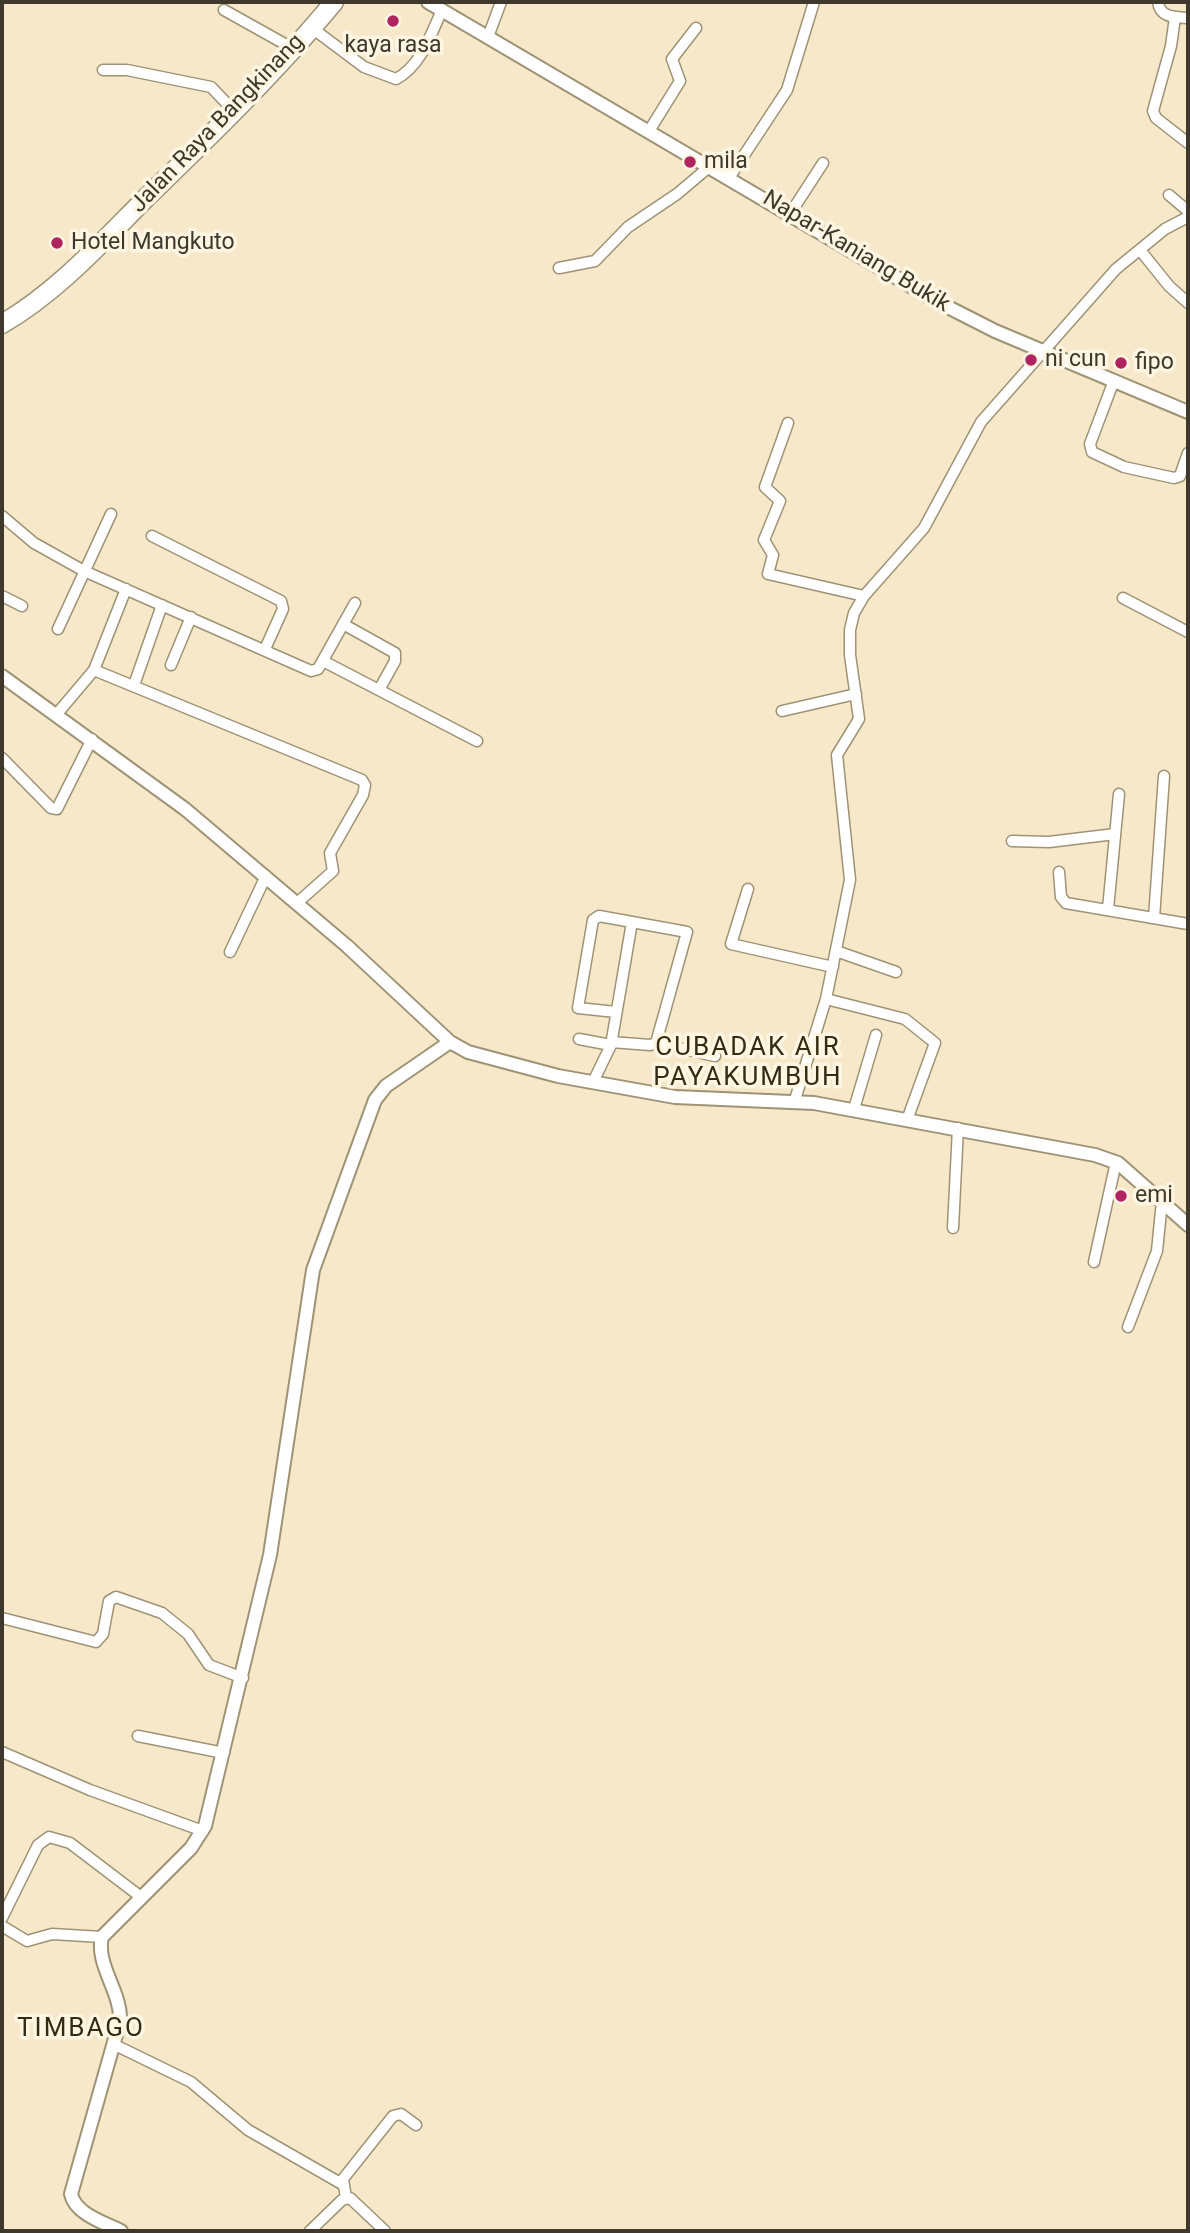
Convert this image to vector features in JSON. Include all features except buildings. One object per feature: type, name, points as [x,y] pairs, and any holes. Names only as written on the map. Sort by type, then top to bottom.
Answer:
[{"type":"highway","name":"Jalan Raya Bangkinang","points":[[2,323],[27,309],[79,264],[234,111],[334,2]]},
{"type":"street","name":"Napar-Kaniang Bukik","points":[[428,2],[938,302],[986,327],[1112,383],[1188,412]]},
{"type":"street","points":[[488,37],[500,2]]},
{"type":"street","points":[[729,178],[787,90],[814,2]]},
{"type":"street","points":[[1158,2],[1161,12],[1188,18]]},
{"type":"street","points":[[224,10],[292,48]]},
{"type":"street","points":[[312,28],[364,67],[396,79],[410,70],[419,57],[442,10]]},
{"type":"street","points":[[1175,17],[1171,46],[1153,111],[1156,118],[1188,143]]},
{"type":"street","points":[[649,131],[680,81],[672,59],[696,28]]},
{"type":"street","points":[[103,70],[127,70],[211,87],[234,111]]},
{"type":"street","points":[[790,214],[823,163]]},
{"type":"street","points":[[559,268],[589,264],[602,256],[628,227],[677,194],[709,167]]},
{"type":"street","points":[[1169,195],[1188,211]]},
{"type":"street","points":[[794,1103],[834,967],[850,871],[837,755],[859,719],[850,655],[850,630],[854,614],[864,596],[924,528],[981,422],[1044,352],[1089,296],[1165,229],[1188,217]]},
{"type":"street","points":[[1140,250],[1188,303]]},
{"type":"street","points":[[2,323],[2,331]]},
{"type":"street","points":[[1112,383],[1090,444],[1092,452],[1124,467],[1174,478],[1180,476],[1188,453]]},
{"type":"street","points":[[788,423],[765,487],[780,500],[764,540],[772,555],[768,574],[864,596]]},
{"type":"street","points":[[58,629],[111,514]]},
{"type":"street","points":[[2,516],[34,543],[84,571],[313,671],[323,661],[355,603]]},
{"type":"street","points":[[152,536],[281,601],[283,609],[265,649]]},
{"type":"street","points":[[56,715],[94,670],[126,589]]},
{"type":"street","points":[[2,596],[22,606]]},
{"type":"street","points":[[1123,598],[1188,632]]},
{"type":"street","points":[[134,685],[162,605]]},
{"type":"street","points":[[171,665],[191,617]]},
{"type":"street","points":[[343,624],[395,653],[395,661],[379,690]]},
{"type":"street","points":[[323,661],[477,741]]},
{"type":"street","points":[[94,670],[240,732],[362,779],[365,785],[363,795],[330,853],[333,871],[297,903]]},
{"type":"street","points":[[2,676],[185,809],[297,903],[450,1042],[468,1052],[593,1082],[675,1097],[794,1103],[854,1110],[1095,1155],[1116,1162],[1188,1225]]},
{"type":"street","points":[[782,711],[856,694]]},
{"type":"street","points":[[2,758],[51,808],[57,809],[92,739]]},
{"type":"street","points":[[1154,918],[1164,776]]},
{"type":"street","points":[[1108,909],[1119,794]]},
{"type":"street","points":[[1012,841],[1049,842],[1115,834]]},
{"type":"street","points":[[1059,872],[1064,902],[1188,924]]},
{"type":"street","points":[[230,952],[266,876]]},
{"type":"street","points":[[748,889],[731,944],[834,967]]},
{"type":"street","points":[[617,1012],[578,1008],[593,920],[599,916],[687,932],[656,1043]]},
{"type":"street","points":[[593,1082],[611,1044],[632,922]]},
{"type":"street","points":[[836,951],[896,972]]},
{"type":"street","points":[[826,999],[905,1019],[935,1043],[907,1120]]},
{"type":"street","points":[[854,1110],[876,1035]]},
{"type":"street","points":[[579,1039],[611,1044],[656,1043],[715,1056]]},
{"type":"street","points":[[101,1943],[141,1897],[191,1848],[202,1831],[243,1678],[270,1555],[315,1262],[375,1100],[386,1086],[450,1042]]},
{"type":"street","points":[[953,1228],[958,1128]]},
{"type":"street","points":[[1094,1262],[1116,1162]]},
{"type":"street","points":[[1128,1327],[1157,1251],[1161,1201]]},
{"type":"street","points":[[2,1618],[96,1642],[103,1634],[109,1601],[116,1597],[162,1613],[188,1634],[213,1668],[243,1678]]},
{"type":"street","points":[[138,1736],[224,1753]]},
{"type":"street","points":[[2,1752],[90,1790],[202,1831]]},
{"type":"street","points":[[2,1918],[38,1845],[49,1837],[70,1843],[141,1897]]},
{"type":"street","points":[[2,1926],[27,1941],[52,1934],[101,1943]]},
{"type":"street","points":[[101,1943],[119,2005],[120,2021],[71,2194],[73,2201],[82,2211],[121,2231]]},
{"type":"street","points":[[113,2044],[191,2082],[248,2130],[342,2184],[346,2199]]},
{"type":"street","points":[[342,2184],[393,2116],[401,2114],[416,2124]]},
{"type":"street","points":[[310,2231],[346,2199],[353,2199],[385,2231]]},
{"type":"place","name":"kaya rasa","points":[[393,21]]},
{"type":"place","name":"mila","points":[[690,162]]},
{"type":"place","name":"Hotel Mangkuto","points":[[57,243]]},
{"type":"place","name":"ni cun","points":[[1031,360]]},
{"type":"place","name":"fipo","points":[[1121,363]]},
{"type":"place","name":"emi","points":[[1121,1196]]},
{"type":"district","name":"CUBADAK AIR PAYAKUMBUH","points":[[748,1063]]},
{"type":"district","name":"TIMBAGO","points":[[81,2029]]}]
